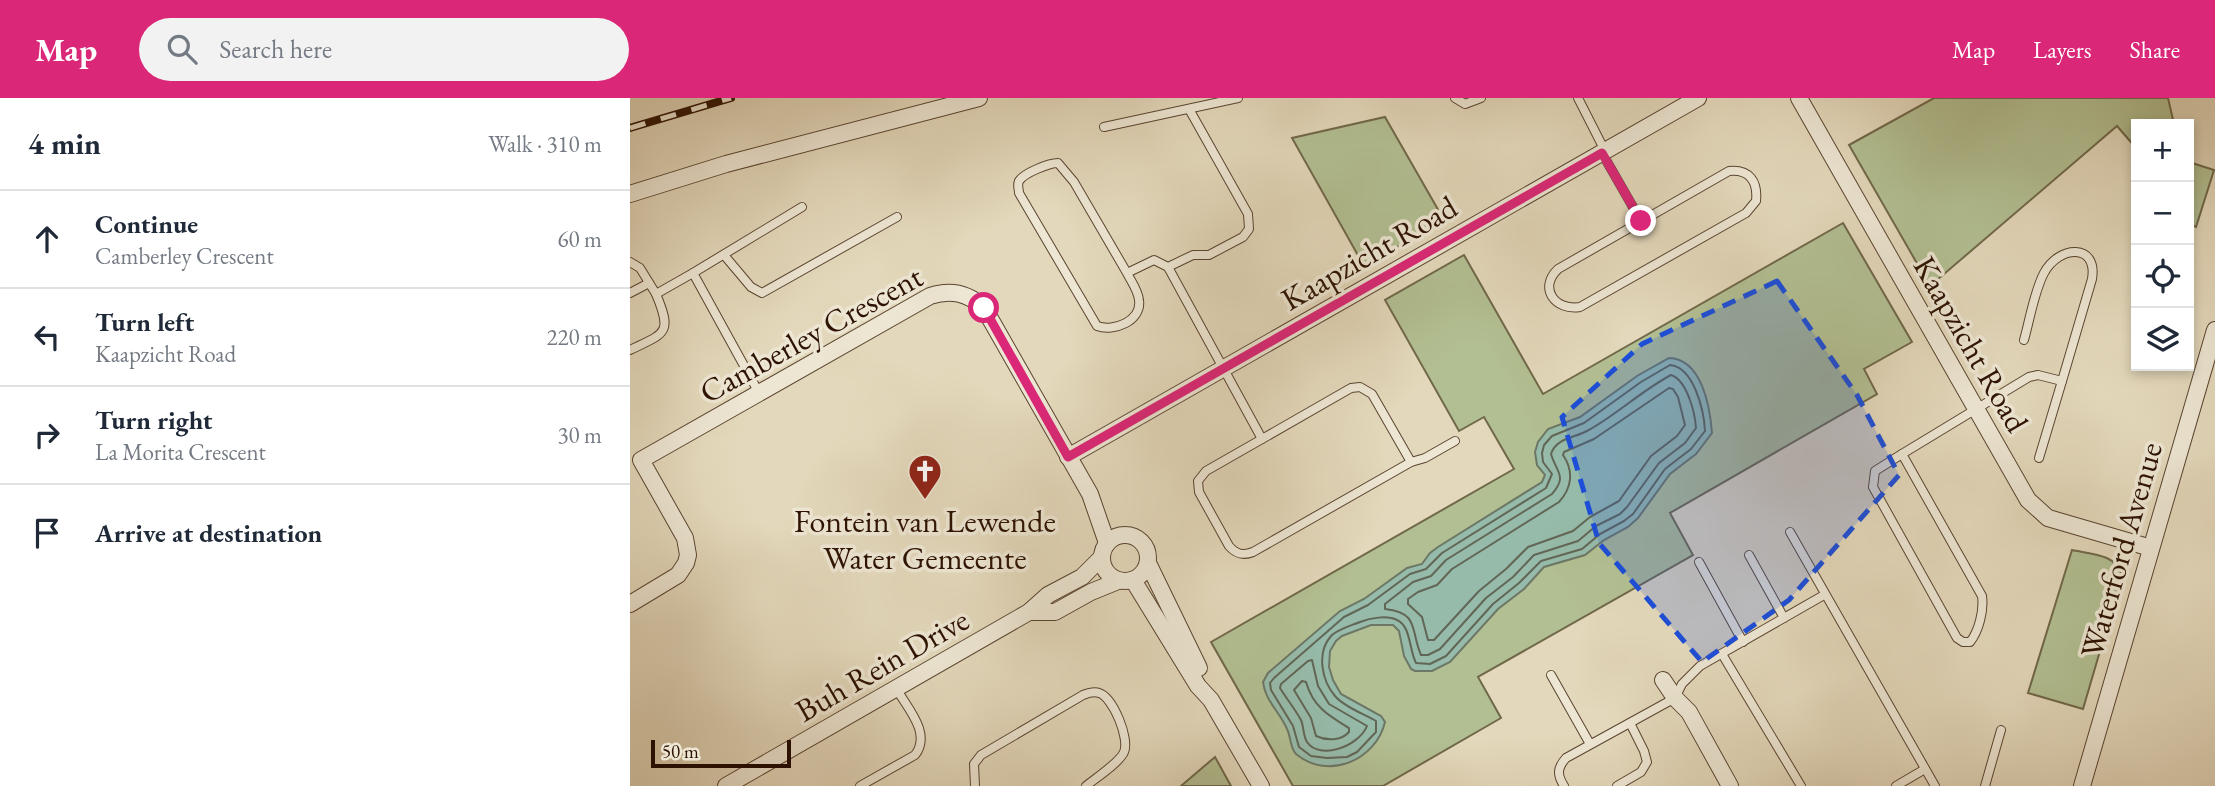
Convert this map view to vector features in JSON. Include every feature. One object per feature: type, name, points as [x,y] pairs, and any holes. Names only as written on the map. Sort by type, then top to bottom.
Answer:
[{"type":"street","points":[[630,194],[726,164],[979,98]]},
{"type":"street","name":"Kaapzicht Road","points":[[1068,457],[1698,98]]},
{"type":"street","name":"Kaapzicht Road","points":[[1798,98],[2028,500],[2040,513],[2057,521],[2151,548]]},
{"type":"street","name":"Camberley Crescent","points":[[630,604],[678,575],[686,564],[688,555],[685,538],[636,463],[939,292],[958,293],[977,301],[984,308],[1090,494],[1108,517],[1128,535]]},
{"type":"street","name":"Waterford Avenue","points":[[2082,786],[2215,330]]},
{"type":"street","name":"Camberley Crescent","points":[[1090,494],[1105,550]]},
{"type":"street","points":[[1126,580],[1145,571],[1149,556],[1142,542],[1128,535],[1113,538],[1105,550],[1107,572],[1126,580],[1198,686],[1211,700],[1261,786]]},
{"type":"street","name":"Buh Rein Drive","points":[[726,786],[1029,612],[1048,595],[1082,577],[1105,550]]},
{"type":"street","points":[[1148,564],[1207,684],[1211,700]]},
{"type":"street","name":"Buh Rein Drive","points":[[1029,612],[1055,612],[1091,592],[1126,580]]},
{"type":"street","points":[[1663,680],[1689,712],[1730,786]]},
{"type":"lane","points":[[1104,127],[1238,98]]},
{"type":"lane","points":[[1455,98],[1465,104],[1480,98]]},
{"type":"lane","points":[[1578,98],[1641,221]]},
{"type":"lane","points":[[1168,267],[1190,256],[1213,254],[1243,237],[1250,224],[1248,214],[1189,109]]},
{"type":"lane","points":[[1047,163],[1058,163],[1074,182],[1127,273],[1138,293],[1140,301],[1137,312],[1127,323],[1115,328],[1097,326],[1019,193],[1018,185],[1021,179],[1047,163]]},
{"type":"lane","points":[[1729,171],[1742,171],[1755,183],[1756,201],[1746,213],[1580,307],[1559,305],[1550,286],[1554,273],[1641,221],[1729,171]]},
{"type":"lane","points":[[656,294],[802,207]]},
{"type":"lane","points":[[723,255],[751,287],[762,293],[897,217]]},
{"type":"lane","points":[[2024,341],[2042,278],[2048,267],[2064,253],[2076,251],[2086,257],[2093,273],[2039,458]]},
{"type":"lane","points":[[1127,273],[1154,260],[1168,267],[1262,439]]},
{"type":"lane","points":[[630,262],[636,263],[640,268],[665,315],[664,329],[657,337],[630,350]]},
{"type":"lane","points":[[693,273],[759,393]]},
{"type":"lane","points":[[630,293],[649,283]]},
{"type":"lane","points":[[1902,454],[1982,596],[1983,608],[1970,642],[1957,638],[1873,487],[1875,471],[1902,454],[1976,410],[2029,377],[2038,375],[2062,381]]},
{"type":"lane","points":[[1411,462],[1372,394],[1360,387],[1351,388],[1206,471],[1198,481],[1199,492],[1229,546],[1240,554],[1252,552],[1411,462],[1425,458],[1455,441]]},
{"type":"lane","points":[[1790,532],[1935,786]]},
{"type":"lane","points":[[1749,555],[1784,618]]},
{"type":"lane","points":[[1699,562],[1742,642]]},
{"type":"lane","points":[[1564,786],[1559,778],[1559,765],[1566,758],[1675,698],[1682,684],[1700,666],[1824,595]]},
{"type":"lane","points":[[1722,654],[1801,786]]},
{"type":"lane","points":[[1551,675],[1590,744]]},
{"type":"lane","points":[[860,786],[915,755],[920,747],[920,730],[896,688]]},
{"type":"lane","points":[[975,786],[973,768],[981,755],[1083,695],[1096,692],[1105,696],[1124,728],[1126,744],[1123,755],[1086,786]]},
{"type":"lane","points":[[1616,786],[1642,772],[1647,762],[1630,723]]},
{"type":"lane","points":[[1985,786],[2001,730]]},
{"type":"lane","points":[[1896,786],[1925,769]]},
{"type":"highlighted area","points":[[1777,281],[1857,395],[1899,475],[1789,600],[1702,662],[1599,543],[1562,417],[1642,344]]},
{"type":"shaded area","points":[[1934,98],[2168,98],[2173,119],[2131,119],[2131,142],[2117,126],[1930,286],[1849,145]]},
{"type":"shaded area","points":[[1385,117],[1444,220],[1364,266],[1292,138]]},
{"type":"shaded area","points":[[2194,164],[2214,170],[2196,227],[2194,226]]},
{"type":"shaded area","points":[[1843,223],[1912,342],[1864,369],[1877,394],[1670,513],[1693,555],[1478,677],[1501,718],[1383,786],[1293,786],[1211,642],[1514,469],[1484,417],[1459,431],[1385,300],[1464,255],[1543,394]]},
{"type":"shaded area","points":[[2072,550],[2109,559],[2115,563],[2122,576],[2083,709],[2028,693]]},
{"type":"shaded area","points":[[1215,757],[1231,786],[1181,786]]},
{"type":"water","points":[[1669,358],[1680,360],[1697,375],[1706,398],[1712,433],[1696,454],[1670,474],[1638,518],[1585,555],[1544,567],[1524,589],[1498,609],[1450,662],[1432,671],[1411,669],[1404,656],[1399,631],[1393,625],[1371,625],[1342,636],[1330,651],[1329,667],[1333,680],[1341,694],[1381,716],[1385,722],[1380,735],[1372,747],[1361,756],[1336,766],[1322,766],[1296,754],[1284,723],[1264,689],[1263,682],[1268,673],[1340,611],[1364,599],[1407,568],[1422,564],[1438,547],[1542,482],[1545,475],[1537,465],[1535,452],[1538,442],[1548,429],[1580,417],[1637,376]]},
{"type":"railway","points":[[630,128],[731,98]]},
{"type":"place","name":"Fontein van Lewende Water Gemeente","points":[[925,501]]},
{"type":"route","points":[[984,308],[1068,457],[1602,153],[1641,221]]}]
